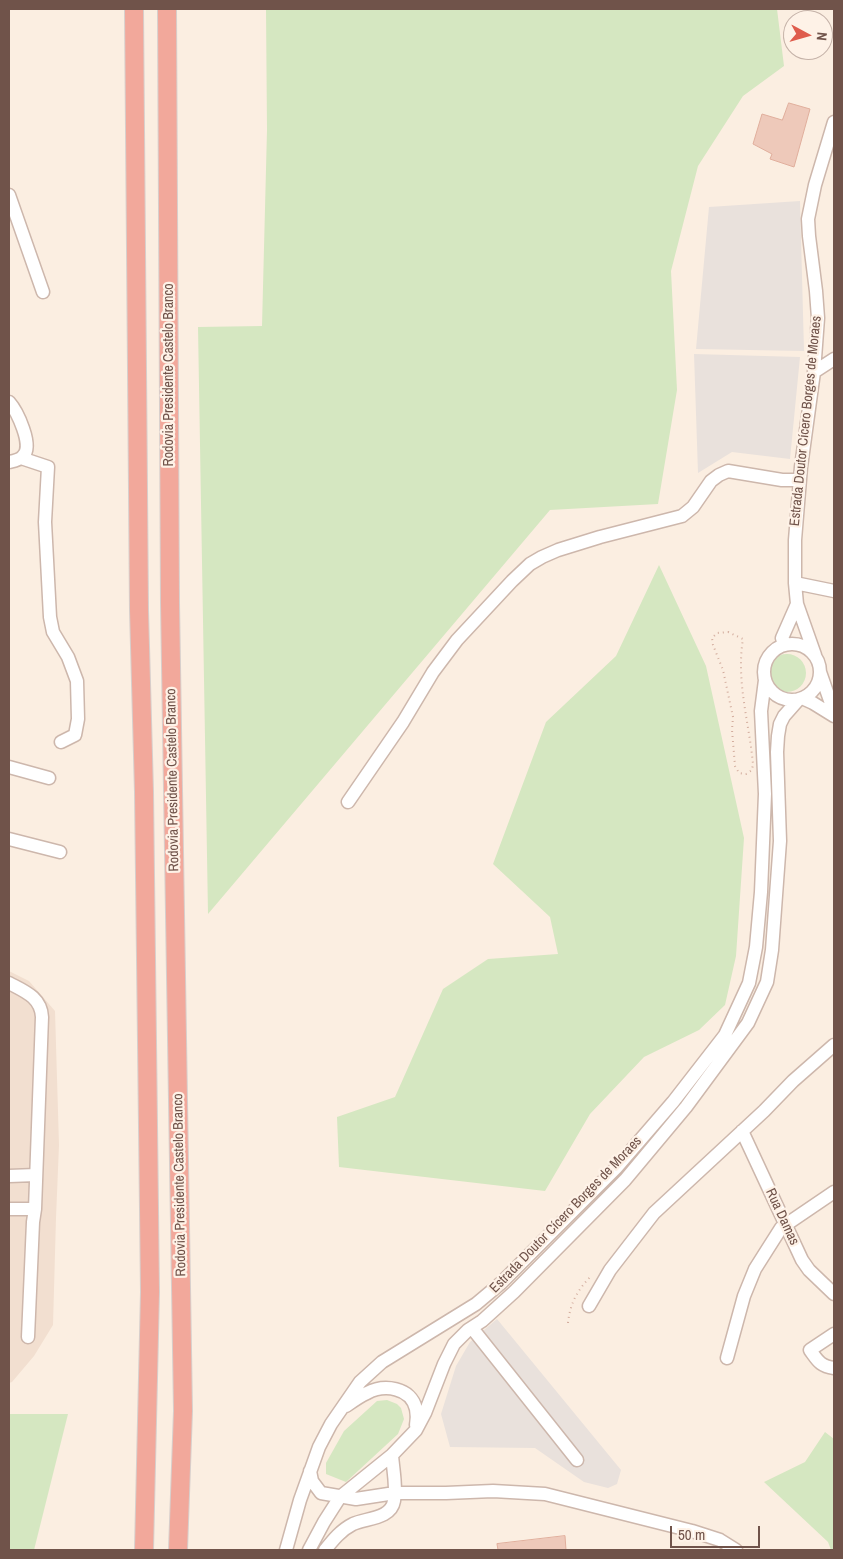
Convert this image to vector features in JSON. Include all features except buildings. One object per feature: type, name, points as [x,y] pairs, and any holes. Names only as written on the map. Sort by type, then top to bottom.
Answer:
[{"type":"highway","points":[[134,9],[139,610],[144,792],[150,1292],[144,1550]]},
{"type":"highway","name":"Rodovia Presidente Castelo Branco","points":[[167,9],[170,604],[183,1411],[178,1550]]},
{"type":"highway","points":[[180,1507],[183,1550]]},
{"type":"street","name":"Estrada Doutor Cícero Borges de Moraes","points":[[815,655],[797,604],[794,583],[795,540],[800,480],[814,372],[818,318],[809,236],[809,208],[834,122]]},
{"type":"street","points":[[9,195],[42,292]]},
{"type":"street","points":[[814,372],[834,359]]},
{"type":"street","points":[[11,411],[27,441],[27,450],[24,456],[15,460]]},
{"type":"street","points":[[15,460],[48,467],[45,522],[50,617],[53,632],[68,657],[77,681],[78,719],[75,735],[61,742]]},
{"type":"street","points":[[348,802],[403,722],[433,672],[457,640],[512,580],[530,564],[558,550],[600,537],[674,519],[688,513],[711,481],[728,471],[782,480],[800,480]]},
{"type":"street","points":[[794,583],[834,591]]},
{"type":"street","points":[[784,646],[782,638],[797,604]]},
{"type":"street","points":[[834,712],[820,672],[819,663],[809,649],[801,645],[792,644],[776,649],[770,655],[764,671],[765,680],[774,694],[790,700],[800,699],[813,703],[834,716]]},
{"type":"street","points":[[800,699],[815,688],[820,672]]},
{"type":"street","name":"Estrada Doutor Cícero Borges de Moraes","points":[[286,1550],[319,1447],[331,1424],[360,1382],[382,1362],[476,1304],[501,1283],[616,1168],[673,1102],[725,1035],[749,983],[756,947],[761,892],[765,794],[761,711],[765,680]]},
{"type":"street","name":"Estrada Doutor Cícero Borges de Moraes","points":[[309,1550],[340,1497],[392,1455],[416,1430],[454,1344],[514,1292],[625,1180],[686,1107],[748,1023],[756,1009],[768,977],[773,942],[780,841],[778,736],[780,724],[784,716],[800,699]]},
{"type":"street","points":[[9,767],[49,778]]},
{"type":"street","points":[[9,839],[60,852]]},
{"type":"street","points":[[9,983],[34,997],[42,1012],[28,1337]]},
{"type":"street","points":[[588,1306],[610,1270],[654,1213],[793,1081],[834,1045]]},
{"type":"street","name":"Rua Damas","points":[[742,1131],[802,1260],[809,1270],[834,1294]]},
{"type":"street","points":[[9,1176],[36,1175]]},
{"type":"street","points":[[727,1358],[744,1296],[754,1269],[781,1228],[834,1192]]},
{"type":"street","points":[[9,1209],[35,1209]]},
{"type":"street","points":[[472,1328],[576,1460]]},
{"type":"street","points":[[834,1334],[810,1350],[819,1363],[834,1368]]},
{"type":"street","points":[[343,1408],[367,1392],[395,1388],[402,1391],[413,1403],[416,1410],[416,1430]]},
{"type":"street","points":[[325,1550],[333,1539],[352,1525],[382,1516],[390,1511],[394,1503],[395,1493],[392,1455]]},
{"type":"street","points":[[310,1471],[312,1481],[321,1493],[356,1499],[395,1493],[492,1491],[545,1494],[692,1531],[720,1540],[736,1550]]},
{"type":"path","points":[[728,632],[743,639],[740,656],[741,683],[753,764],[752,770],[746,774],[738,773],[735,766],[732,730],[733,716],[712,638],[717,633],[728,632]]},
{"type":"shaded area","points":[[800,201],[804,351],[696,349],[709,207]]},
{"type":"shaded area","points":[[694,354],[800,357],[790,459],[732,452],[698,473]]},
{"type":"shaded area","points":[[9,971],[29,981],[55,1011],[59,1145],[53,1325],[34,1356],[12,1382],[9,1383]]},
{"type":"shaded area","points":[[497,1319],[621,1470],[617,1484],[608,1488],[584,1482],[535,1448],[450,1447],[441,1414],[456,1366],[470,1342]]},
{"type":"green space","points":[[266,9],[777,9],[784,66],[743,96],[698,166],[671,271],[677,390],[658,504],[550,510],[208,914],[198,327],[262,326],[267,130]]},
{"type":"green space","points":[[659,565],[706,666],[744,838],[736,956],[725,1005],[699,1030],[644,1057],[590,1114],[545,1191],[339,1167],[337,1117],[395,1097],[443,989],[488,959],[558,954],[550,917],[493,864],[546,722],[616,656]]},
{"type":"green space","points":[[787,654],[800,660],[806,673],[800,686],[787,692],[774,686],[768,673],[774,660]]},
{"type":"green space","points":[[387,1400],[401,1408],[404,1419],[398,1434],[346,1482],[326,1474],[326,1463],[344,1431],[377,1401]]},
{"type":"green space","points":[[9,1414],[68,1414],[34,1550],[9,1550]]},
{"type":"green space","points":[[825,1432],[834,1439],[834,1550],[831,1550],[828,1542],[764,1482],[805,1462]]}]
